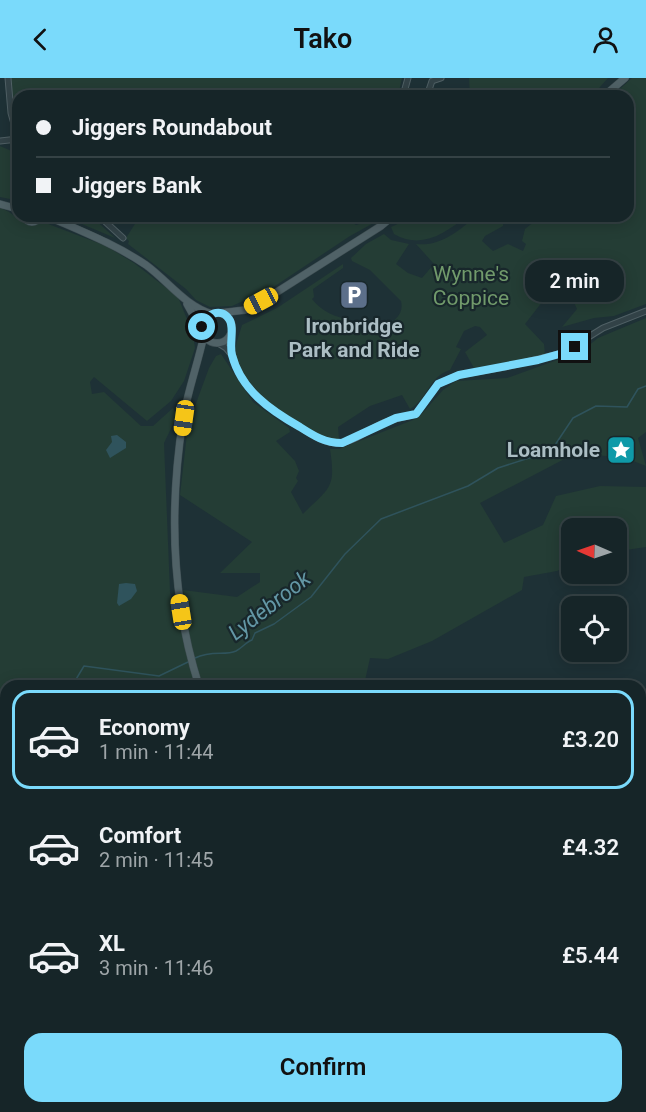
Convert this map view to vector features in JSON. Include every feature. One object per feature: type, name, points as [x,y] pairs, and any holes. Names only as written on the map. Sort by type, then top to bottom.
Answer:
[{"type":"main road","points":[[611,90],[625,78]]},
{"type":"main road","points":[[60,222],[120,249],[146,265],[197,308],[228,318],[232,326]]},
{"type":"main road","points":[[197,680],[181,612],[174,548],[174,502],[184,418],[193,374],[207,348],[230,335],[232,326],[245,310],[386,222]]},
{"type":"main road","points":[[183,297],[203,333],[217,343]]},
{"type":"main road","points":[[200,359],[205,319],[216,313],[245,310]]},
{"type":"street","points":[[8,78],[12,118]]},
{"type":"street","points":[[429,90],[432,81],[441,78]]},
{"type":"street","points":[[0,94],[9,93]]},
{"type":"street","points":[[106,222],[123,238]]},
{"type":"street","points":[[217,343],[226,348],[245,382],[264,404],[323,441],[342,443],[396,418],[416,414],[438,384],[459,375],[563,353],[603,328],[646,311]]},
{"type":"street","points":[[230,335],[232,356]]},
{"type":"green space","points":[[10,78],[402,78],[399,90],[12,90],[12,94]]},
{"type":"green space","points":[[469,78],[608,78],[597,90],[470,90]]},
{"type":"green space","name":"Wynne's Coppice","points":[[632,78],[646,78],[646,304],[614,316],[594,318],[562,327],[577,309],[568,290],[570,279],[534,279],[547,294],[525,324],[544,344],[545,355],[474,368],[465,352],[487,335],[480,327],[475,326],[464,331],[456,347],[461,349],[450,370],[432,383],[416,405],[410,409],[402,395],[370,406],[338,427],[339,439],[325,438],[313,433],[286,416],[260,394],[249,381],[236,357],[236,345],[242,325],[277,308],[343,264],[343,268],[313,289],[312,299],[316,304],[329,313],[351,320],[351,332],[385,326],[398,316],[401,301],[370,270],[352,261],[351,258],[366,244],[384,234],[391,240],[409,244],[396,264],[408,273],[422,278],[434,264],[416,244],[441,240],[468,222],[503,222],[503,226],[485,236],[482,241],[493,251],[508,244],[523,251],[526,244],[522,241],[525,229],[534,222],[634,222],[634,90],[619,90]]},
{"type":"green space","points":[[0,146],[12,151],[12,199],[0,197]]},
{"type":"green space","points":[[0,208],[12,214],[12,222],[22,222],[30,226],[43,222],[106,246],[134,263],[178,297],[193,334],[195,348],[184,381],[171,401],[147,421],[94,377],[90,382],[92,394],[104,392],[141,426],[153,426],[173,408],[177,416],[164,443],[170,592],[175,614],[186,612],[183,590],[237,597],[260,582],[260,573],[220,573],[252,542],[180,495],[188,425],[209,368],[216,356],[221,354],[253,402],[289,428],[290,432],[276,441],[295,461],[299,471],[296,478],[298,481],[291,492],[303,514],[329,486],[332,472],[330,449],[339,449],[418,418],[443,390],[456,381],[507,378],[582,351],[598,338],[646,318],[646,432],[638,438],[646,466],[623,457],[574,454],[480,503],[504,543],[543,525],[556,496],[600,486],[646,487],[646,547],[627,550],[627,518],[561,518],[561,569],[524,577],[522,590],[432,641],[388,659],[370,658],[365,680],[0,680]]},
{"type":"green space","points":[[77,222],[98,222],[115,238]]},
{"type":"green space","points":[[136,222],[352,222],[356,225],[375,222],[272,288],[232,306],[210,307],[196,300],[186,289],[128,244],[129,241],[126,238]]},
{"type":"green space","points":[[402,222],[458,222],[442,233],[424,240],[404,239],[394,234],[391,227]]},
{"type":"water","points":[[117,435],[126,442],[126,448],[110,458],[106,450],[112,442],[111,436]]},
{"type":"water","points":[[119,584],[135,584],[137,591],[131,599],[119,606],[117,603]]},
{"type":"waterway","name":"Lydebrook","points":[[195,658],[207,654],[236,651],[252,640],[255,633],[274,624],[311,597],[345,554],[381,519],[468,486],[498,468],[551,451],[573,418],[596,406],[627,407],[638,389],[646,386]]},
{"type":"waterway","name":"Lydebrook","points":[[76,680],[84,666],[159,676],[188,662]]},
{"type":"place","name":"Ironbridge Park and Ride","points":[[354,295]]},
{"type":"place","name":"Loamhole","points":[[621,450]]},
{"type":"route","points":[[202,327],[208,315],[216,313],[225,315],[232,326],[230,335],[232,356],[238,371],[251,391],[264,404],[290,422],[323,441],[333,443],[342,443],[396,418],[416,414],[438,384],[459,375],[538,360],[575,347]]}]
